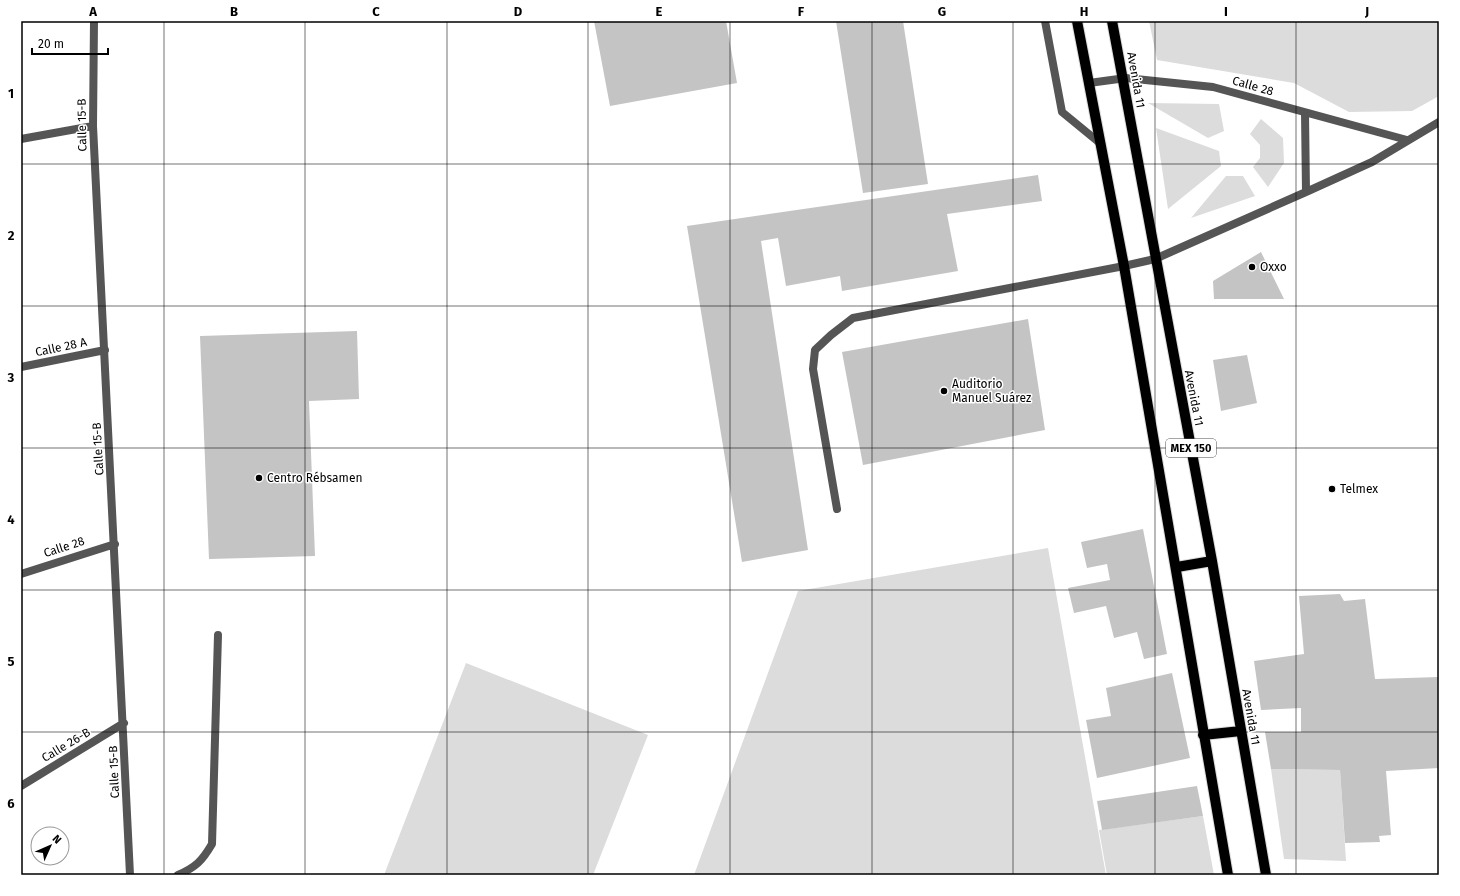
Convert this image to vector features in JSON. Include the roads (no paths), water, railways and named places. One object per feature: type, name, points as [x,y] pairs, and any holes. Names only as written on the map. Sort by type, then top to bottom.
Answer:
[{"type":"main road","name":"MEX 150","points":[[1077,21],[1124,266],[1177,567],[1203,735],[1228,875]]},
{"type":"main road","name":"Avenida 11","points":[[1112,21],[1212,561],[1240,731],[1266,875]]},
{"type":"main road","points":[[1177,567],[1212,561]]},
{"type":"main road","points":[[1203,735],[1240,731]]},
{"type":"street","name":"Calle 15-B","points":[[94,21],[93,126],[124,723],[130,875]]},
{"type":"street","points":[[1045,21],[1062,112],[1101,144]]},
{"type":"street","name":"Calle 28","points":[[1089,83],[1123,78],[1213,87],[1407,140]]},
{"type":"street","points":[[1305,113],[1306,192]]},
{"type":"street","points":[[837,509],[814,369],[815,350],[853,318],[1155,259],[1372,162],[1439,122]]},
{"type":"street","points":[[21,139],[93,126]]},
{"type":"street","name":"Calle 28 A","points":[[21,367],[105,350]]},
{"type":"street","name":"Calle 28","points":[[21,574],[115,544]]},
{"type":"street","points":[[178,875],[190,870],[202,861],[212,844],[218,634]]},
{"type":"street","name":"Calle 26-B","points":[[21,786],[124,723]]},
{"type":"place","name":"Oxxo","points":[[1252,267]]},
{"type":"place","name":"Auditorio Manuel Suárez","points":[[944,391]]},
{"type":"place","name":"Centro Rébsamen","points":[[259,478]]},
{"type":"place","name":"Telmex","points":[[1332,489]]}]
